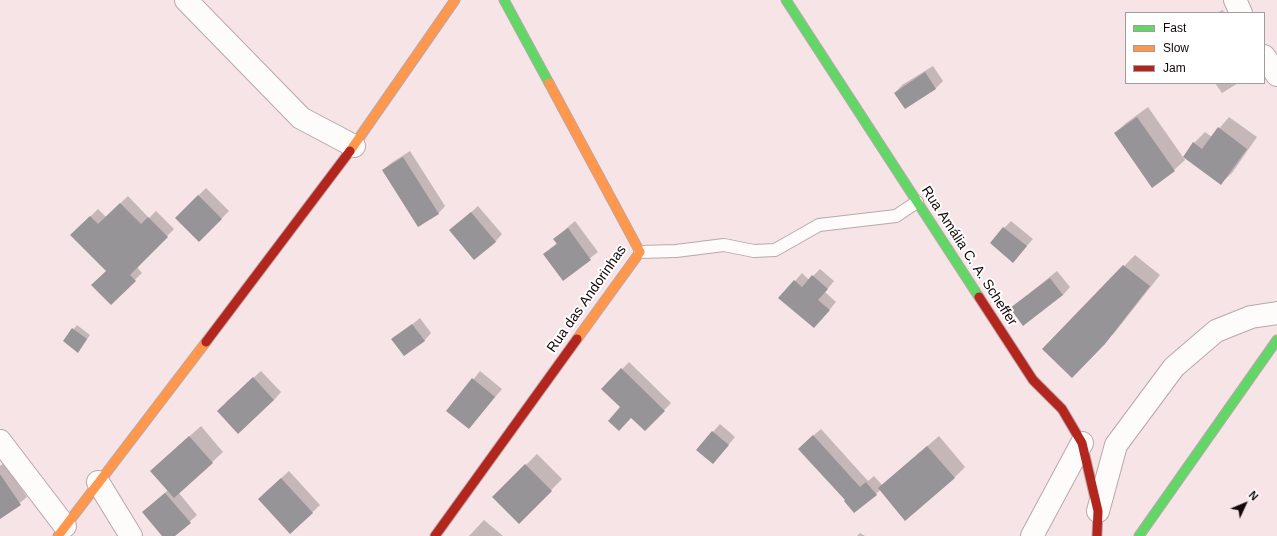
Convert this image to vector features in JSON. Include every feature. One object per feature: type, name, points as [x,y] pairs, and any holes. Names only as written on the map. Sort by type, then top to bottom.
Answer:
[{"type":"main road","points":[[61,531],[161,403],[354,146],[455,0]]},
{"type":"main road","name":"Rua das Andorinhas","points":[[436,536],[640,252],[504,0]]},
{"type":"main road","name":"Rua Amália C. A. Scheffer","points":[[786,0],[1032,380],[1062,409],[1082,443],[1098,511],[1097,536]]},
{"type":"main road","points":[[1139,536],[1277,340]]},
{"type":"street","points":[[186,0],[301,118],[354,146]]},
{"type":"street","points":[[1235,0],[1241,12]]},
{"type":"street","points":[[1265,58],[1277,76]]},
{"type":"street","points":[[1098,511],[1116,445],[1174,367],[1216,331],[1251,317],[1277,314]]},
{"type":"street","points":[[0,441],[61,531]]},
{"type":"street","points":[[1032,536],[1082,443]]},
{"type":"street","points":[[98,482],[132,536]]},
{"type":"lane","points":[[640,252],[676,251],[724,245],[754,251],[775,250],[819,225],[896,216],[917,202]]},
{"type":"building","points":[[925,72],[936,89],[905,109],[894,93]]},
{"type":"building","points":[[1137,117],[1175,171],[1152,188],[1114,133]]},
{"type":"building","points":[[1218,127],[1247,149],[1221,185],[1183,157],[1193,142],[1202,149]]},
{"type":"building","points":[[403,157],[439,214],[418,227],[382,170]]},
{"type":"building","points":[[198,195],[222,219],[199,242],[175,218]]},
{"type":"building","points":[[120,203],[141,224],[148,217],[168,237],[130,275],[136,281],[111,305],[91,285],[106,271],[70,235],[90,216],[98,224]]},
{"type":"building","points":[[471,212],[496,242],[474,260],[449,230]]},
{"type":"building","points":[[1003,227],[1027,246],[1013,263],[990,243]]},
{"type":"building","points":[[568,228],[591,260],[563,281],[543,254],[557,244],[553,239]]},
{"type":"building","points":[[1123,265],[1150,286],[1105,344],[1072,378],[1042,349]]},
{"type":"building","points":[[812,275],[828,289],[818,300],[830,310],[814,328],[778,298],[794,280],[802,287]]},
{"type":"building","points":[[1050,278],[1063,295],[1023,326],[1010,308]]},
{"type":"building","points":[[412,324],[425,341],[404,356],[391,339]]},
{"type":"building","points":[[72,328],[87,339],[78,353],[63,341]]},
{"type":"building","points":[[621,368],[665,411],[645,431],[631,418],[619,431],[608,421],[620,407],[601,389]]},
{"type":"building","points":[[253,377],[274,400],[238,434],[217,411]]},
{"type":"building","points":[[472,378],[495,397],[469,429],[446,411]]},
{"type":"building","points":[[712,431],[729,445],[713,464],[696,450]]},
{"type":"building","points":[[813,435],[860,487],[866,482],[877,495],[854,513],[844,501],[845,500],[798,449]]},
{"type":"building","points":[[189,436],[213,463],[174,498],[150,471]]},
{"type":"building","points":[[927,446],[955,478],[905,521],[878,488]]},
{"type":"building","points":[[525,464],[552,491],[519,524],[492,497]]},
{"type":"building","points":[[0,474],[21,505],[0,519]]},
{"type":"building","points":[[281,478],[313,513],[290,534],[258,499]]},
{"type":"building","points":[[165,493],[191,523],[175,536],[162,536],[142,512]]},
{"type":"traffic: fast","points":[[504,0],[549,83]]},
{"type":"traffic: fast","points":[[786,0],[979,297]]},
{"type":"traffic: fast","points":[[1139,536],[1277,340]]},
{"type":"traffic: slow","points":[[350,151],[455,0]]},
{"type":"traffic: slow","points":[[549,83],[640,252],[577,339]]},
{"type":"traffic: slow","points":[[58,536],[206,342]]},
{"type":"traffic: jam","points":[[206,342],[350,151]]},
{"type":"traffic: jam","points":[[979,297],[1033,380],[1062,409],[1082,443],[1098,511],[1097,536]]},
{"type":"traffic: jam","points":[[435,536],[577,339]]}]
